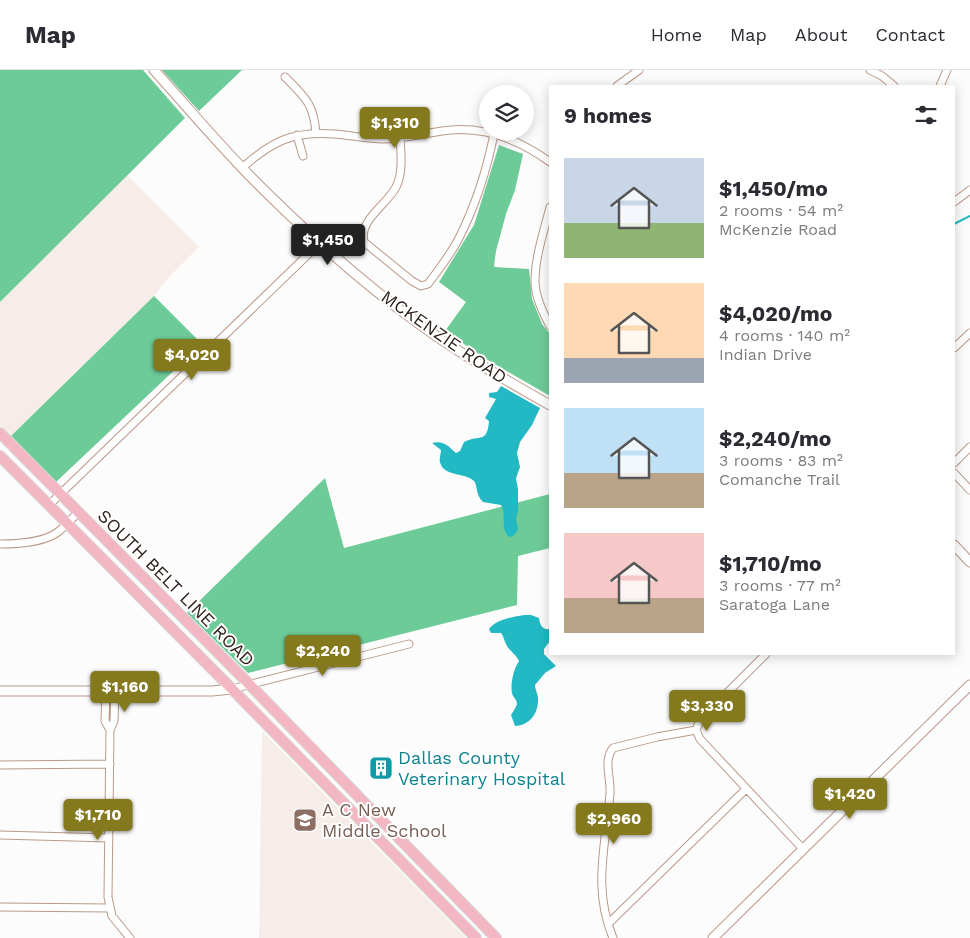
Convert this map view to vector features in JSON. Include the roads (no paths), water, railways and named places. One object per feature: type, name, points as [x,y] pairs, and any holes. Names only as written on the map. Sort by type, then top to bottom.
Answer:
[{"type":"main road","name":"SOUTH BELT LINE ROAD","points":[[0,434],[249,684],[494,936]]},
{"type":"main road","name":"SOUTH BELT LINE ROAD","points":[[0,456],[50,504],[476,938]]},
{"type":"main road","points":[[450,911],[456,897]]},
{"type":"main road","points":[[467,928],[482,929],[494,936]]},
{"type":"street","name":"MCKENZIE ROAD","points":[[154,70],[242,168],[320,243],[374,289],[418,323],[465,355],[549,404]]},
{"type":"street","points":[[619,85],[639,70]]},
{"type":"street","points":[[870,70],[882,76],[893,85]]},
{"type":"street","points":[[940,85],[947,70]]},
{"type":"street","points":[[285,77],[309,103],[315,120],[316,134]]},
{"type":"street","points":[[242,168],[262,150],[280,140],[305,133],[382,139],[452,130],[479,131]]},
{"type":"street","points":[[297,136],[303,156]]},
{"type":"street","points":[[400,138],[402,158],[396,186],[364,228],[363,238],[364,242],[412,281],[421,286],[428,284],[460,237],[485,172],[493,140]]},
{"type":"street","points":[[510,140],[531,148],[549,161]]},
{"type":"street","points":[[955,201],[969,191]]},
{"type":"street","points":[[549,211],[534,282],[537,295],[549,324]]},
{"type":"street","points":[[50,504],[320,243]]},
{"type":"street","points":[[955,347],[970,333]]},
{"type":"street","points":[[955,462],[970,447]]},
{"type":"street","points":[[955,474],[970,490]]},
{"type":"street","points":[[0,544],[40,540],[56,533],[78,513]]},
{"type":"street","points":[[955,546],[970,562]]},
{"type":"street","points":[[0,691],[212,691],[232,689],[409,644]]},
{"type":"street","points":[[765,655],[700,720],[696,730],[700,739],[803,849]]},
{"type":"street","points":[[713,938],[970,685]]},
{"type":"street","points":[[110,691],[105,721],[110,730],[108,897],[112,916],[130,938]]},
{"type":"street","points":[[614,938],[602,902],[601,870],[610,793],[608,754],[613,748],[696,730]]},
{"type":"street","points":[[0,764],[110,764]]},
{"type":"street","points":[[608,924],[746,789]]},
{"type":"street","points":[[0,836],[108,838]]},
{"type":"street","points":[[0,908],[109,908]]},
{"type":"water","points":[[501,386],[540,408],[532,425],[520,442],[517,453],[520,467],[516,478],[518,489],[518,511],[516,518],[518,530],[512,537],[508,536],[504,529],[504,513],[501,505],[483,502],[474,481],[445,470],[440,462],[441,450],[432,443],[443,443],[456,453],[460,451],[464,442],[484,436],[487,433],[489,421],[485,418],[496,399],[489,397],[489,393],[497,392]]},
{"type":"water","points":[[531,615],[539,618],[542,626],[545,629],[549,629],[549,642],[544,649],[544,654],[556,666],[545,673],[535,685],[538,703],[533,717],[521,725],[515,726],[511,715],[517,704],[512,693],[512,685],[514,672],[519,661],[507,646],[501,633],[491,633],[489,629],[496,623],[510,618]]},
{"type":"waterway","points":[[955,224],[970,216]]},
{"type":"place","name":"Dallas County Veterinary Hospital","points":[[381,768]]},
{"type":"place","name":"A C New Middle School","points":[[305,820]]}]
